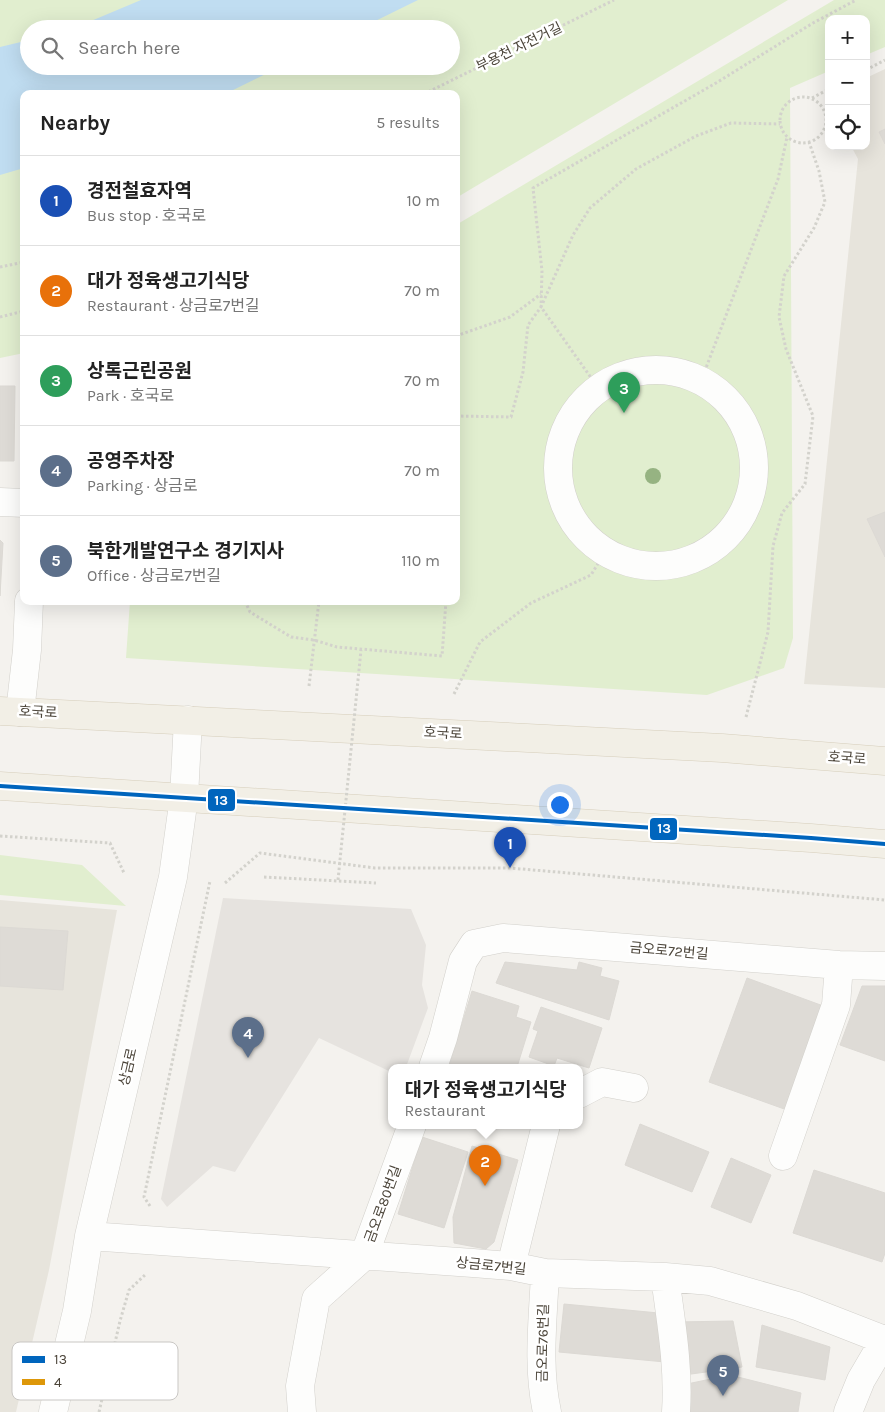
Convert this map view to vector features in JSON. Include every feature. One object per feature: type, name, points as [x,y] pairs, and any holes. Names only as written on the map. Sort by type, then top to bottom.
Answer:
[{"type":"main road","name":"호국로","points":[[10,711],[722,748],[885,761]]},
{"type":"main road","points":[[0,786],[885,844]]},
{"type":"street","points":[[659,370],[681,373],[701,381],[720,393],[735,410],[746,429],[753,451],[755,473],[751,495],[742,516],[729,535],[712,549],[692,560],[670,565],[648,566],[626,561],[605,552],[588,539],[575,522],[564,503],[559,483],[558,461],[562,440],[571,420],[583,403],[599,389],[617,378],[638,372],[659,370]]},
{"type":"street","points":[[0,502],[20,504]]},
{"type":"street","points":[[10,711],[27,650],[29,605]]},
{"type":"street","name":"상금로","points":[[70,1342],[89,1236],[173,877],[184,798],[188,720]]},
{"type":"street","name":"금오로72번길","points":[[434,1064],[443,1038],[463,961],[474,944],[503,938],[839,965],[885,966]]},
{"type":"street","points":[[783,1156],[836,1005],[839,965]]},
{"type":"street","points":[[583,1092],[602,1082],[634,1088]]},
{"type":"street","name":"금오로80번길","points":[[302,1412],[300,1386],[316,1299],[364,1256],[411,1129]]},
{"type":"street","points":[[511,1266],[545,1129]]},
{"type":"street","name":"상금로7번길","points":[[89,1236],[511,1266],[546,1273],[710,1281],[797,1306],[885,1339]]},
{"type":"street","name":"금오로76번길","points":[[546,1273],[541,1352],[546,1412]]},
{"type":"street","points":[[665,1278],[677,1388],[676,1412]]},
{"type":"street","points":[[848,1412],[861,1380],[885,1339]]},
{"type":"path","name":"부용천 자전거길","points":[[432,90],[614,0]]},
{"type":"path","points":[[599,389],[541,306],[542,271],[532,188],[716,84],[813,23],[856,0]]},
{"type":"path","points":[[870,68],[885,60]]},
{"type":"path","points":[[701,381],[778,179],[787,138],[780,124],[783,108],[795,98],[811,98],[825,91]]},
{"type":"path","points":[[787,138],[802,144],[821,135],[825,129],[826,114],[811,98]]},
{"type":"path","points":[[460,416],[511,417],[523,372],[528,325],[541,306],[573,236],[590,208],[636,169],[696,136],[731,123],[780,124]]},
{"type":"path","points":[[746,717],[768,632],[773,546],[782,513],[805,484],[812,416],[786,349],[780,317],[784,276],[814,228],[825,202],[819,171],[809,142]]},
{"type":"path","points":[[0,267],[20,263]]},
{"type":"path","points":[[460,335],[510,317],[541,294]]},
{"type":"path","points":[[0,317],[20,312]]},
{"type":"path","points":[[454,694],[480,642],[531,603],[591,575],[605,552]]},
{"type":"path","points":[[247,605],[250,612],[291,637],[360,650],[442,656],[446,605]]},
{"type":"path","points":[[309,686],[318,605]]},
{"type":"path","points":[[338,880],[360,650]]},
{"type":"path","points":[[0,836],[110,843],[124,872]]},
{"type":"path","points":[[225,883],[260,853],[374,868],[510,868],[885,900]]},
{"type":"path","points":[[264,877],[376,883]]},
{"type":"path","points":[[152,1208],[144,1196],[210,881]]},
{"type":"path","points":[[116,1342],[129,1290],[150,1271]]},
{"type":"shaded area","points":[[885,69],[885,688],[804,684],[858,159],[853,150],[870,150],[870,76]]},
{"type":"shaded area","points":[[223,898],[411,909],[426,945],[422,985],[428,1008],[407,1064],[388,1064],[388,1071],[319,1038],[235,1172],[213,1166],[167,1207],[161,1199]]},
{"type":"shaded area","points":[[0,900],[117,910],[49,1270],[32,1342],[12,1342],[12,1400],[19,1400],[16,1412],[0,1412]]},
{"type":"green space","points":[[0,0],[788,0],[460,196],[460,90],[20,90],[20,354],[0,358]]},
{"type":"green space","points":[[834,0],[885,0],[885,47],[870,53],[870,15],[825,15],[825,73],[790,88],[793,638],[784,668],[707,695],[126,658],[130,605],[460,605],[460,223]]},
{"type":"green space","points":[[0,855],[82,865],[126,906],[0,895]]},
{"type":"water","points":[[141,0],[418,0],[377,20],[93,20]]},
{"type":"water","points":[[20,42],[20,75],[264,75],[233,90],[20,90],[20,169],[0,175],[0,47]]},
{"type":"building","points":[[885,129],[885,144],[879,132]]},
{"type":"building","points":[[0,386],[15,386],[14,461],[0,461]]},
{"type":"building","points":[[885,512],[885,557],[867,519]]},
{"type":"building","points":[[0,540],[3,543],[0,596]]},
{"type":"building","points":[[0,927],[68,931],[63,990],[0,986]]},
{"type":"building","points":[[505,962],[577,970],[579,962],[602,968],[600,976],[619,981],[609,1020],[496,983]]},
{"type":"building","points":[[747,978],[826,1007],[787,1110],[709,1082]]},
{"type":"building","points":[[862,986],[885,986],[885,1061],[840,1045]]},
{"type":"building","points":[[472,991],[519,1006],[516,1017],[531,1022],[518,1064],[450,1064]]},
{"type":"building","points":[[541,1007],[602,1028],[589,1068],[583,1066],[583,1064],[576,1064],[557,1058],[555,1064],[548,1064],[529,1057],[538,1031],[533,1029]]},
{"type":"building","points":[[640,1124],[709,1152],[692,1192],[625,1165]]},
{"type":"building","points":[[422,1137],[468,1152],[444,1228],[398,1214]]},
{"type":"building","points":[[472,1146],[518,1160],[494,1242],[486,1249],[454,1243],[453,1217]]},
{"type":"building","points":[[731,1158],[771,1175],[751,1223],[711,1207]]},
{"type":"building","points":[[814,1170],[885,1193],[885,1253],[882,1262],[793,1233]]},
{"type":"building","points":[[564,1304],[669,1314],[665,1362],[559,1352]]},
{"type":"building","points":[[733,1321],[742,1367],[684,1375],[676,1322]]},
{"type":"building","points":[[762,1325],[830,1347],[825,1380],[756,1367]]},
{"type":"building","points":[[730,1375],[801,1393],[798,1412],[683,1412],[687,1384]]},
{"type":"transit line","name":"13","points":[[0,786],[885,844]]},
{"type":"place","name":"상록근린공원","points":[[624,413]]},
{"type":"place","name":"경전철효자역","points":[[510,868]]},
{"type":"place","name":"공영주차장","points":[[248,1058]]},
{"type":"place","name":"대가 정육생고기식당","points":[[485,1186]]},
{"type":"place","name":"북한개발연구소 경기지사","points":[[723,1396]]}]
